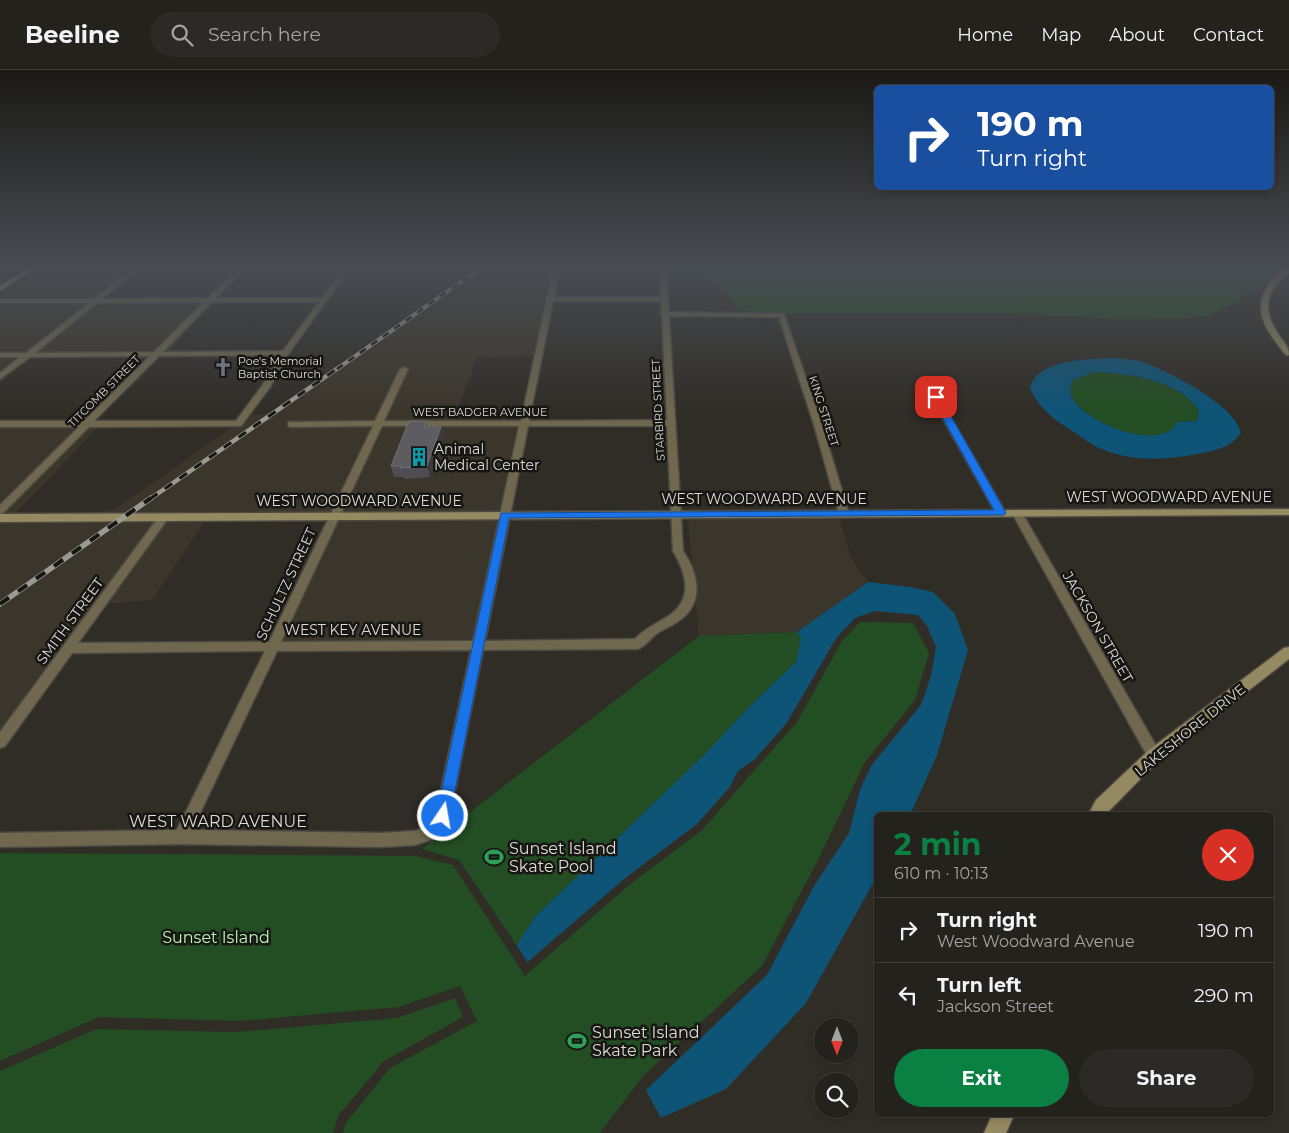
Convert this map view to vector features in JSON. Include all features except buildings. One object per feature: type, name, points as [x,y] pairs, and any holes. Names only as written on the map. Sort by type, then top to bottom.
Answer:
[{"type":"street","points":[[0,377],[78,315]]},
{"type":"street","name":"TITCOMB STREET","points":[[0,511],[194,315]]},
{"type":"street","points":[[0,424],[238,424],[266,388],[285,353],[313,315]]},
{"type":"street","points":[[479,645],[504,515],[547,315]]},
{"type":"street","name":"STARBIRD STREET","points":[[638,644],[654,628],[674,619],[688,604],[691,596],[691,574],[688,564],[678,551],[664,315]]},
{"type":"street","name":"KING STREET","points":[[736,315],[782,315],[819,428],[844,514]]},
{"type":"street","points":[[1264,315],[1272,334],[1289,353]]},
{"type":"street","points":[[0,355],[285,353]]},
{"type":"street","name":"SCHULTZ STREET","points":[[181,837],[404,369]]},
{"type":"street","points":[[925,380],[1001,513]]},
{"type":"street","name":"WEST BADGER AVENUE","points":[[291,424],[670,422]]},
{"type":"street","name":"WEST WOODWARD AVENUE","points":[[0,518],[1289,512]]},
{"type":"street","name":"JACKSON STREET","points":[[1017,513],[1154,755]]},
{"type":"street","name":"SMITH STREET","points":[[0,742],[164,517]]},
{"type":"street","name":"WEST KEY AVENUE","points":[[69,648],[638,644]]},
{"type":"street","name":"WEST WARD AVENUE","points":[[0,840],[181,837],[381,840],[415,838],[433,830],[443,816],[479,645]]},
{"type":"street","name":"LAKESHORE DRIVE","points":[[1098,812],[1102,805],[1154,755],[1289,652]]},
{"type":"street","points":[[995,1133],[1002,1117]]},
{"type":"shaded area","points":[[0,315],[201,315],[167,355],[36,354],[0,383]]},
{"type":"shaded area","points":[[410,315],[547,315],[540,355],[477,357],[453,423],[523,422],[503,511],[99,513],[114,509],[249,414],[261,415],[273,411]]},
{"type":"shaded area","points":[[0,424],[101,424],[16,513],[0,513]]},
{"type":"shaded area","points":[[839,518],[851,558],[868,582],[797,632],[699,636],[688,519]]},
{"type":"shaded area","points":[[502,519],[474,646],[271,645],[326,520]]},
{"type":"shaded area","points":[[225,521],[204,522],[152,600],[98,604],[0,733],[0,522]]},
{"type":"green space","points":[[1035,315],[1210,315],[1189,318],[1122,319]]},
{"type":"green space","points":[[1094,372],[1137,377],[1180,392],[1199,411],[1197,421],[1178,422],[1168,431],[1155,435],[1138,435],[1104,424],[1089,415],[1078,405],[1070,393],[1073,380]]},
{"type":"green space","name":"Sunset Island","points":[[860,622],[913,623],[929,653],[915,700],[865,762],[817,862],[762,966],[644,1075],[600,1133],[343,1133],[345,1124],[390,1068],[477,1021],[460,986],[399,1007],[239,1021],[99,1017],[0,1061],[0,853],[415,856],[453,865],[525,976],[628,886],[702,830],[797,722],[842,641]]},
{"type":"green space","points":[[797,632],[801,639],[796,662],[748,708],[705,754],[534,918],[518,945],[521,952],[459,860],[422,849],[699,636]]},
{"type":"green space","points":[[455,998],[463,1017],[384,1061],[339,1115],[333,1133],[0,1133],[0,1071],[96,1029],[236,1032],[397,1018]]},
{"type":"water","points":[[1130,359],[1151,365],[1198,389],[1227,411],[1236,422],[1241,433],[1227,445],[1203,453],[1173,458],[1149,459],[1125,456],[1093,445],[1063,425],[1041,406],[1030,388],[1035,378],[1043,371],[1054,366],[1080,360]],"holes":[[[1094,372],[1121,374],[1152,380],[1166,385],[1191,400],[1199,411],[1197,421],[1178,422],[1169,431],[1155,435],[1139,435],[1105,424],[1089,415],[1071,395],[1070,389],[1073,380]]]},
{"type":"water","points":[[868,582],[933,592],[955,614],[968,650],[937,755],[911,812],[874,812],[874,882],[806,1003],[726,1089],[661,1118],[646,1090],[767,975],[814,886],[849,833],[860,790],[871,766],[921,705],[931,676],[936,647],[927,626],[918,615],[875,611],[855,618],[837,637],[786,724],[755,759],[738,771],[729,788],[697,824],[624,879],[527,962],[517,945],[534,918],[705,754],[748,708],[796,662],[801,639],[797,632]]},
{"type":"railway","points":[[337,369],[414,315]]},
{"type":"railway","points":[[150,499],[338,368]]},
{"type":"railway","points":[[0,604],[151,498]]},
{"type":"place","name":"Poe's Memorial Baptist Church","points":[[223,367]]},
{"type":"place","name":"Animal Medical Center","points":[[419,457]]},
{"type":"place","name":"Sunset Island Skate Pool","points":[[494,857]]},
{"type":"place","name":"Sunset Island Skate Park","points":[[577,1041]]},
{"type":"route","points":[[443,816],[504,515],[1001,513],[936,397]]}]
